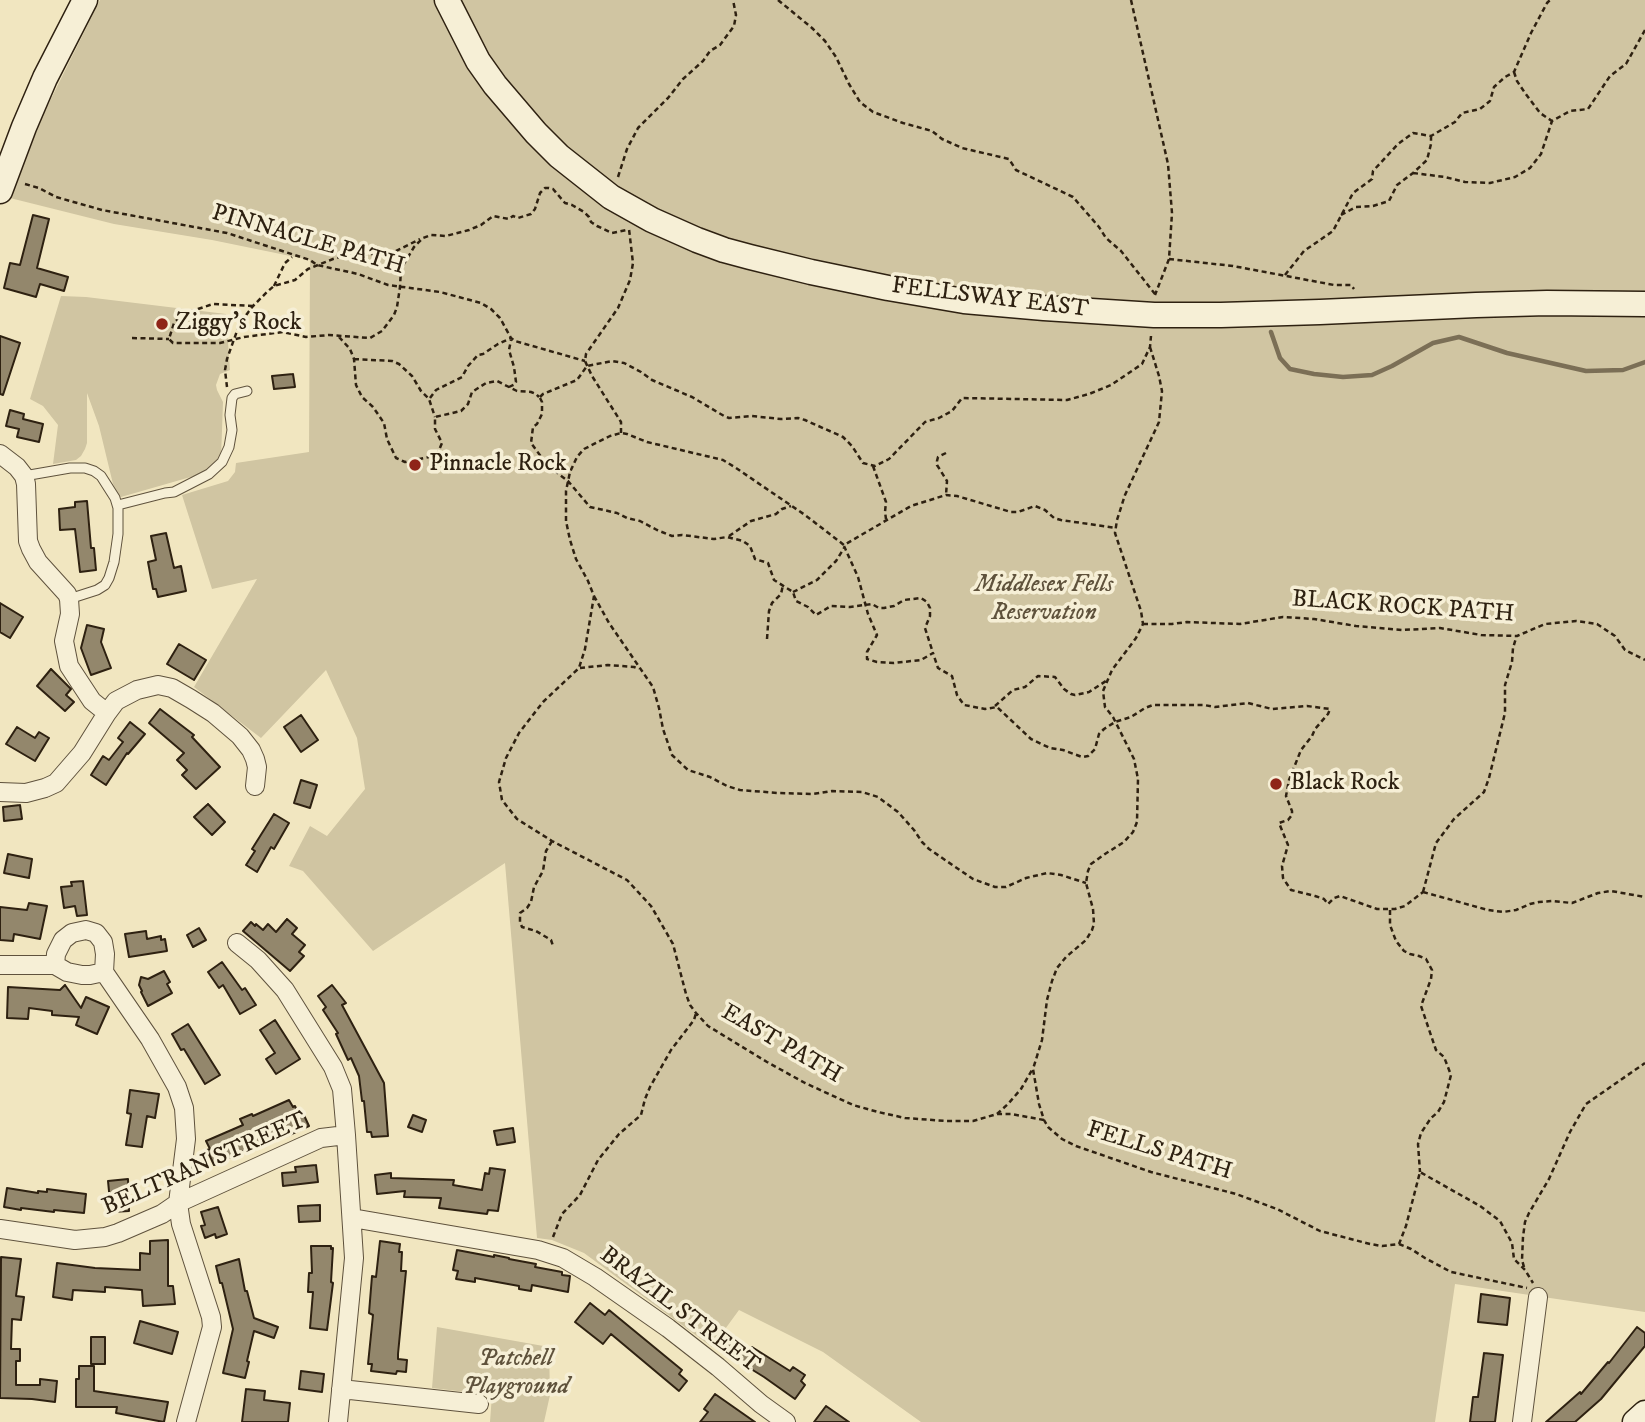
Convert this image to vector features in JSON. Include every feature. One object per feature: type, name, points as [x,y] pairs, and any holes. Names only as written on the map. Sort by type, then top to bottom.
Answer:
[{"type":"main road","points":[[4,173],[45,78],[85,0]]},
{"type":"main road","name":"FELLSWAY EAST","points":[[447,0],[478,61],[510,104],[559,156],[611,197],[632,220],[672,230],[724,250],[824,275],[964,301],[1044,309],[1181,316],[1488,304],[1645,304]]},
{"type":"main road","points":[[1634,1422],[1645,1413]]},
{"type":"street","points":[[0,454],[17,467],[26,484],[29,546],[38,562],[69,599],[70,614],[64,641],[69,666],[92,701],[107,713]]},
{"type":"street","points":[[0,792],[26,793],[57,783],[82,753],[116,701],[129,693],[158,685],[172,688],[213,713],[240,736],[255,758],[256,786]]},
{"type":"street","points":[[55,965],[62,940],[72,933],[86,930],[96,933],[103,942],[104,972],[150,1039],[181,1097],[186,1139],[178,1203],[181,1224],[212,1327],[186,1422]]},
{"type":"street","points":[[237,943],[258,960],[285,990],[340,1081],[352,1218],[353,1271],[338,1422]]},
{"type":"street","points":[[0,965],[55,965],[77,975],[104,972]]},
{"type":"street","name":"BELTRAN STREET","points":[[0,1229],[65,1239],[96,1239],[162,1214],[178,1203],[321,1138],[346,1135]]},
{"type":"street","name":"BRAZIL STREET","points":[[352,1218],[543,1252],[581,1268],[702,1354],[786,1422]]},
{"type":"street","points":[[1522,1422],[1538,1297]]},
{"type":"street","points":[[341,1389],[479,1404]]},
{"type":"lane","points":[[118,505],[174,492],[201,479],[216,468],[226,455],[230,443],[232,398],[247,391]]},
{"type":"lane","points":[[23,476],[85,468],[101,476],[118,505],[117,551],[109,578],[105,585],[97,590],[69,599]]},
{"type":"path","points":[[611,197],[627,149],[638,128],[710,51],[720,45],[734,26],[736,15],[733,0]]},
{"type":"path","points":[[778,0],[825,41],[860,102],[873,112],[932,131],[962,148],[1009,159],[1016,170],[1073,197],[1155,294],[1169,259],[1172,214],[1168,164],[1130,0]]},
{"type":"path","points":[[1285,275],[1304,251],[1333,232],[1353,193],[1372,179],[1373,171],[1398,144],[1413,133],[1431,136],[1455,122],[1462,113],[1480,109],[1490,101],[1494,87],[1514,72],[1531,33],[1550,0]]},
{"type":"path","points":[[1413,173],[1465,182],[1490,183],[1516,177],[1530,168],[1541,154],[1552,121],[1570,111],[1588,109],[1610,76],[1626,64],[1645,30]]},
{"type":"path","points":[[1514,72],[1517,81],[1533,103],[1552,121]]},
{"type":"path","points":[[1341,215],[1356,206],[1373,206],[1389,201],[1397,185],[1427,160],[1431,136]]},
{"type":"path","name":"PINNACLE PATH","points":[[4,173],[55,197],[102,210],[227,233],[310,260],[317,265],[358,274],[388,285],[440,292],[481,303],[500,318],[511,338]]},
{"type":"path","points":[[274,286],[295,280],[308,269],[333,259],[392,253],[431,235],[446,236],[469,230],[493,216],[509,219],[531,214],[545,188],[553,189],[565,204],[584,212],[591,222],[612,233],[632,220]]},
{"type":"path","points":[[621,433],[621,422],[610,408],[585,360],[586,354],[618,308],[630,279],[633,262],[632,220]]},
{"type":"path","points":[[132,338],[205,344],[283,332],[306,337],[329,335],[370,338],[382,331],[394,315],[401,269],[414,247],[423,238]]},
{"type":"path","points":[[232,398],[227,387],[225,370],[241,322],[274,286],[285,263],[293,256]]},
{"type":"path","points":[[1169,259],[1233,266],[1334,285],[1351,285],[1356,292]]},
{"type":"path","points":[[169,339],[174,323],[183,314],[213,304],[253,306]]},
{"type":"path","points":[[339,337],[354,359],[356,385],[362,397],[384,423],[387,439],[396,458],[405,462],[413,461],[429,457],[439,450],[442,443],[435,429],[435,417],[429,399],[412,376],[392,361],[354,359]]},
{"type":"path","points":[[511,338],[523,344],[585,360]]},
{"type":"path","points":[[509,387],[516,382],[509,350],[511,338]]},
{"type":"path","points":[[429,399],[436,390],[462,377],[478,355],[511,338]]},
{"type":"path","points":[[540,397],[577,380],[587,366],[612,361],[624,363],[729,418],[751,416],[805,420],[843,437],[863,463],[873,466],[889,459],[925,422],[952,411],[962,398],[1067,400],[1111,385],[1138,368],[1147,357],[1150,347],[1162,391],[1159,422],[1125,495],[1116,528],[1143,624],[1106,681],[1103,691],[1105,707],[1134,759],[1138,779],[1137,821],[1133,832],[1124,842],[1091,864],[1086,883],[1094,924],[1086,940],[1066,957],[1054,974],[1047,999],[1042,1040],[1033,1069],[1021,1089],[997,1114]]},
{"type":"path","points":[[435,417],[461,411],[468,404],[475,389],[486,383],[497,381],[517,391],[536,394],[542,402],[542,414],[533,427],[531,443],[548,466],[568,481],[593,509],[640,521],[672,536],[714,539],[727,537],[747,543],[755,558],[768,563],[774,580],[793,592],[796,601],[816,615],[831,606],[872,604],[880,608],[894,606],[916,597],[921,598],[930,607],[925,628],[938,668],[952,677],[957,695],[964,705],[985,709],[995,706],[1013,690],[1025,687],[1038,676],[1055,677],[1064,689],[1075,695],[1089,692],[1106,681]]},
{"type":"path","points":[[933,653],[921,660],[894,663],[867,659],[867,652],[877,635],[858,577],[844,547],[791,506],[723,460],[621,433],[584,449],[573,465],[566,503],[569,540],[576,559],[609,624],[653,687],[672,755],[688,769],[740,790],[813,794],[832,791],[862,792],[878,797],[898,812],[929,849],[973,879],[995,887],[1006,887],[1047,873],[1061,874],[1086,883]]},
{"type":"path","points":[[946,453],[938,457],[937,465],[946,477],[947,495]]},
{"type":"path","points":[[873,466],[886,502],[886,520]]},
{"type":"path","points":[[793,592],[817,580],[836,561],[844,547],[886,520],[911,506],[947,495],[1011,512],[1039,507],[1060,520],[1116,528]]},
{"type":"path","points":[[727,537],[751,521],[776,514],[791,506]]},
{"type":"path","points":[[767,639],[769,611],[772,603],[781,594],[783,585]]},
{"type":"path","points":[[594,596],[579,668],[608,665],[634,667],[642,671]]},
{"type":"path","name":"BLACK ROCK PATH","points":[[1143,624],[1240,624],[1283,617],[1314,618],[1356,626],[1402,630],[1440,628],[1481,635],[1517,636],[1545,624],[1576,621],[1597,624],[1615,636],[1625,650],[1645,660]]},
{"type":"path","points":[[995,706],[1031,739],[1050,748],[1082,757],[1092,754],[1101,731],[1153,705],[1215,707],[1248,703],[1272,709],[1307,706],[1330,709],[1301,750],[1289,780],[1286,796],[1292,815],[1279,824],[1288,845],[1281,874],[1291,890],[1315,896],[1328,904],[1340,896],[1370,907],[1390,910],[1405,906],[1423,892],[1436,843],[1454,819],[1484,792],[1505,713],[1506,685],[1517,636]]},
{"type":"path","name":"EAST PATH","points":[[579,668],[543,702],[519,733],[506,758],[499,782],[502,800],[517,819],[552,841],[627,880],[651,906],[673,944],[685,994],[696,1013],[708,1026],[805,1083],[853,1105],[878,1112],[916,1119],[973,1121],[997,1114],[1011,1114],[1044,1120]]},
{"type":"path","points":[[552,841],[531,902],[520,913],[520,922],[522,927],[551,940],[553,946]]},
{"type":"path","points":[[1423,892],[1458,903],[1503,912],[1516,911],[1539,902],[1572,903],[1611,891],[1645,897]]},
{"type":"path","points":[[1390,910],[1390,925],[1396,941],[1404,951],[1426,959],[1432,971],[1421,1006],[1436,1050],[1444,1057],[1451,1075],[1444,1102],[1421,1133],[1418,1144],[1420,1172],[1399,1244],[1451,1272],[1525,1287],[1538,1297]]},
{"type":"path","points":[[543,1252],[562,1214],[580,1195],[604,1153],[619,1134],[641,1115],[663,1062],[694,1020],[696,1013]]},
{"type":"path","points":[[1525,1270],[1522,1260],[1525,1222],[1586,1104],[1645,1063]]},
{"type":"path","points":[[1033,1069],[1038,1104],[1044,1120]]},
{"type":"path","name":"FELLS PATH","points":[[1044,1120],[1062,1139],[1091,1152],[1151,1172],[1236,1194],[1277,1209],[1320,1231],[1382,1246],[1399,1244]]},
{"type":"path","points":[[1420,1172],[1480,1206],[1500,1221],[1512,1243],[1514,1259],[1531,1279],[1538,1297]]},
{"type":"green space","name":"Middlesex Fells Reservation","points":[[100,0],[1645,0],[1645,1312],[1455,1284],[1435,1422],[921,1422],[823,1352],[739,1310],[712,1347],[584,1253],[552,1240],[537,1238],[505,863],[373,951],[303,871],[289,866],[310,826],[327,836],[365,789],[357,738],[326,670],[261,738],[194,687],[257,579],[212,589],[182,495],[228,481],[235,472],[236,463],[309,452],[310,260],[114,224],[10,198],[42,117]]},
{"type":"green space","points":[[61,296],[226,314],[230,370],[220,374],[216,385],[223,402],[221,458],[208,472],[119,496],[113,484],[99,426],[87,393],[85,449],[76,460],[53,464],[58,425],[43,406],[30,399]]},
{"type":"green space","name":"Patchell Playground","points":[[437,1327],[549,1347],[550,1395],[544,1422],[490,1422],[492,1395],[432,1388]]},
{"type":"building","points":[[33,215],[49,219],[37,268],[68,277],[64,291],[40,284],[36,297],[4,288],[10,263],[20,265]]},
{"type":"building","points":[[0,336],[20,343],[3,395],[0,394]]},
{"type":"building","points":[[293,374],[295,387],[274,389],[272,376]]},
{"type":"building","points":[[10,410],[24,414],[23,419],[43,424],[39,442],[17,437],[19,429],[6,426]]},
{"type":"building","points":[[87,501],[91,548],[94,548],[96,570],[80,572],[75,529],[60,530],[59,509],[75,507],[75,502]]},
{"type":"building","points":[[166,533],[174,568],[181,566],[186,591],[158,597],[156,589],[153,589],[148,562],[156,560],[151,536]]},
{"type":"building","points":[[0,603],[23,617],[10,638],[0,632]]},
{"type":"building","points":[[87,625],[104,629],[101,642],[111,668],[91,675],[81,648]]},
{"type":"building","points":[[179,644],[206,660],[194,680],[167,664]]},
{"type":"building","points":[[51,669],[71,689],[66,695],[74,702],[65,711],[37,686]]},
{"type":"building","points":[[160,709],[194,735],[192,737],[220,767],[196,789],[182,775],[187,770],[177,760],[184,753],[149,723]]},
{"type":"building","points":[[301,715],[318,740],[301,752],[284,727]]},
{"type":"building","points":[[130,722],[145,734],[127,753],[106,785],[91,775],[103,756],[109,760],[123,742],[118,738]]},
{"type":"building","points":[[17,727],[35,738],[39,732],[49,738],[35,761],[6,744]]},
{"type":"building","points":[[301,780],[317,785],[310,808],[294,803]]},
{"type":"building","points":[[208,804],[225,822],[212,835],[194,817]]},
{"type":"building","points":[[20,805],[22,819],[4,821],[3,807]]},
{"type":"building","points":[[274,814],[289,823],[257,872],[246,865],[255,851],[252,849]]},
{"type":"building","points":[[8,854],[32,859],[29,878],[4,873]]},
{"type":"building","points":[[83,881],[87,915],[77,916],[75,906],[64,908],[61,887],[72,886],[71,882]]},
{"type":"building","points":[[29,903],[47,906],[40,939],[14,934],[13,941],[0,940],[0,907],[27,910]]},
{"type":"building","points":[[287,919],[297,928],[292,934],[305,945],[299,952],[304,956],[290,971],[243,931],[251,922],[263,930],[268,924],[276,932]]},
{"type":"building","points":[[199,928],[206,940],[193,947],[187,935]]},
{"type":"building","points":[[146,931],[147,939],[161,936],[161,940],[165,939],[167,951],[129,957],[125,934]]},
{"type":"building","points":[[222,962],[256,1005],[240,1014],[223,985],[219,988],[208,972]]},
{"type":"building","points":[[164,971],[172,993],[148,1006],[139,985],[141,977],[148,979]]},
{"type":"building","points":[[65,985],[81,1008],[86,997],[109,1007],[97,1034],[76,1025],[79,1017],[52,1015],[52,1011],[29,1008],[28,1019],[7,1018],[8,987],[60,990]]},
{"type":"building","points":[[332,985],[346,1003],[342,1005],[384,1083],[388,1136],[372,1137],[371,1132],[367,1132],[359,1076],[351,1058],[348,1060],[336,1034],[338,1033],[323,1010],[326,1007],[318,996]]},
{"type":"building","points":[[275,1020],[300,1059],[276,1074],[266,1059],[275,1053],[260,1030]]},
{"type":"building","points":[[188,1024],[220,1075],[205,1084],[172,1034]]},
{"type":"building","points":[[130,1090],[159,1094],[155,1118],[147,1116],[142,1147],[126,1145],[131,1114],[127,1113]]},
{"type":"building","points":[[289,1100],[298,1113],[302,1111],[309,1126],[214,1165],[206,1141],[243,1125],[240,1119]]},
{"type":"building","points":[[413,1115],[426,1120],[422,1132],[408,1127]]},
{"type":"building","points":[[513,1128],[515,1142],[497,1145],[494,1131]]},
{"type":"building","points":[[316,1165],[318,1182],[283,1186],[282,1173],[296,1172],[295,1167]]},
{"type":"building","points":[[490,1168],[505,1170],[498,1211],[488,1210],[487,1214],[439,1208],[441,1198],[404,1197],[405,1191],[377,1194],[375,1175],[391,1173],[391,1178],[454,1180],[453,1185],[482,1190],[485,1173],[489,1174]]},
{"type":"building","points":[[128,1179],[129,1211],[111,1212],[108,1181]]},
{"type":"building","points":[[7,1188],[38,1193],[47,1192],[47,1189],[86,1194],[84,1213],[4,1207]]},
{"type":"building","points":[[320,1205],[320,1221],[299,1222],[298,1206]]},
{"type":"building","points":[[218,1207],[227,1234],[216,1238],[215,1234],[205,1238],[201,1226],[205,1225],[201,1212]]},
{"type":"building","points":[[168,1240],[168,1286],[173,1286],[175,1304],[143,1306],[142,1290],[105,1287],[105,1292],[73,1290],[72,1300],[53,1297],[57,1263],[140,1270],[140,1253],[150,1254],[150,1241]]},
{"type":"building","points":[[380,1241],[400,1244],[401,1271],[406,1271],[398,1359],[407,1360],[406,1372],[397,1371],[396,1374],[371,1371],[372,1364],[368,1364],[373,1315],[369,1313],[372,1276],[376,1277]]},
{"type":"building","points":[[311,1246],[333,1248],[333,1283],[327,1330],[310,1328],[313,1292],[308,1292],[309,1273],[312,1273]]},
{"type":"building","points":[[457,1250],[509,1258],[562,1272],[562,1275],[570,1276],[568,1292],[532,1285],[531,1291],[519,1289],[519,1286],[475,1278],[475,1282],[456,1279],[458,1271],[453,1270]]},
{"type":"building","points":[[1,1257],[21,1259],[16,1296],[24,1297],[21,1320],[12,1319],[11,1349],[20,1349],[20,1361],[16,1361],[16,1385],[40,1385],[40,1379],[57,1381],[55,1402],[0,1398]]},
{"type":"building","points":[[239,1259],[254,1318],[278,1327],[274,1338],[254,1331],[245,1378],[223,1373],[233,1329],[216,1266]]},
{"type":"building","points":[[1481,1294],[1510,1298],[1507,1325],[1478,1322]]},
{"type":"building","points":[[590,1303],[605,1315],[609,1310],[682,1370],[679,1374],[687,1381],[679,1391],[611,1334],[603,1344],[575,1322]]},
{"type":"building","points":[[140,1321],[178,1332],[172,1354],[134,1343]]},
{"type":"building","points":[[1637,1327],[1645,1333],[1645,1346],[1601,1399],[1575,1422],[1546,1422],[1580,1392],[1581,1394]]},
{"type":"building","points":[[91,1337],[105,1337],[105,1364],[91,1364]]},
{"type":"building","points":[[729,1340],[748,1353],[752,1347],[790,1371],[793,1367],[805,1375],[801,1381],[805,1385],[795,1399],[722,1351]]},
{"type":"building","points":[[1484,1353],[1503,1355],[1495,1422],[1470,1422],[1473,1397],[1478,1397]]},
{"type":"building","points":[[79,1366],[94,1366],[94,1391],[168,1402],[164,1422],[116,1413],[117,1407],[76,1407]]},
{"type":"building","points":[[301,1371],[324,1374],[322,1392],[299,1389]]},
{"type":"building","points":[[246,1389],[265,1391],[264,1400],[290,1403],[288,1422],[242,1422]]},
{"type":"building","points":[[715,1394],[755,1422],[700,1422],[708,1412],[704,1409]]},
{"type":"building","points":[[826,1406],[849,1422],[814,1422]]},
{"type":"waterway","points":[[1271,332],[1280,358],[1290,369],[1343,377],[1372,375],[1433,343],[1459,337],[1507,353],[1586,371],[1623,370],[1645,362]]},
{"type":"place","name":"Ziggy's Rock","points":[[162,324]]},
{"type":"place","name":"Pinnacle Rock","points":[[415,465]]},
{"type":"place","name":"Black Rock","points":[[1276,784]]}]
